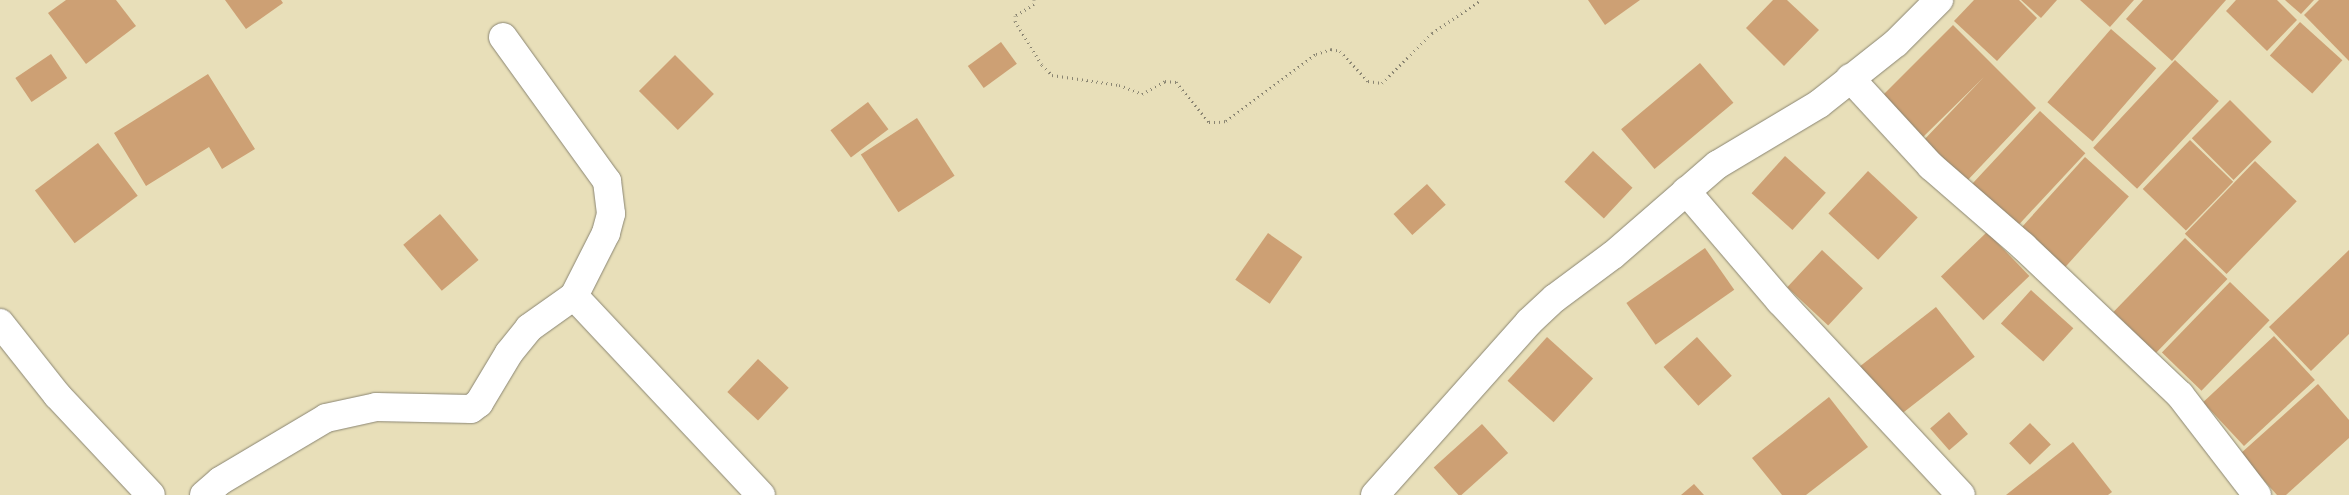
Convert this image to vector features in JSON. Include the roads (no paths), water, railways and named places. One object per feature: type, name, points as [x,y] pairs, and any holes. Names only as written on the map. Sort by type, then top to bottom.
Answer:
[{"type":"street","points":[[1374,495],[1529,322],[1614,255],[1717,165],[1819,104],[1896,43],[1939,0]]},
{"type":"street","points":[[204,495],[220,481],[326,418],[376,407],[471,409],[524,334],[555,307],[574,296],[606,232],[611,214],[607,181],[503,38]]},
{"type":"street","points":[[1850,78],[1931,166],[2023,246],[2180,396],[2257,495]]},
{"type":"street","points":[[1686,191],[1786,308],[1961,495]]},
{"type":"street","points":[[574,296],[761,495]]},
{"type":"street","points":[[0,322],[57,395],[152,495]]}]
